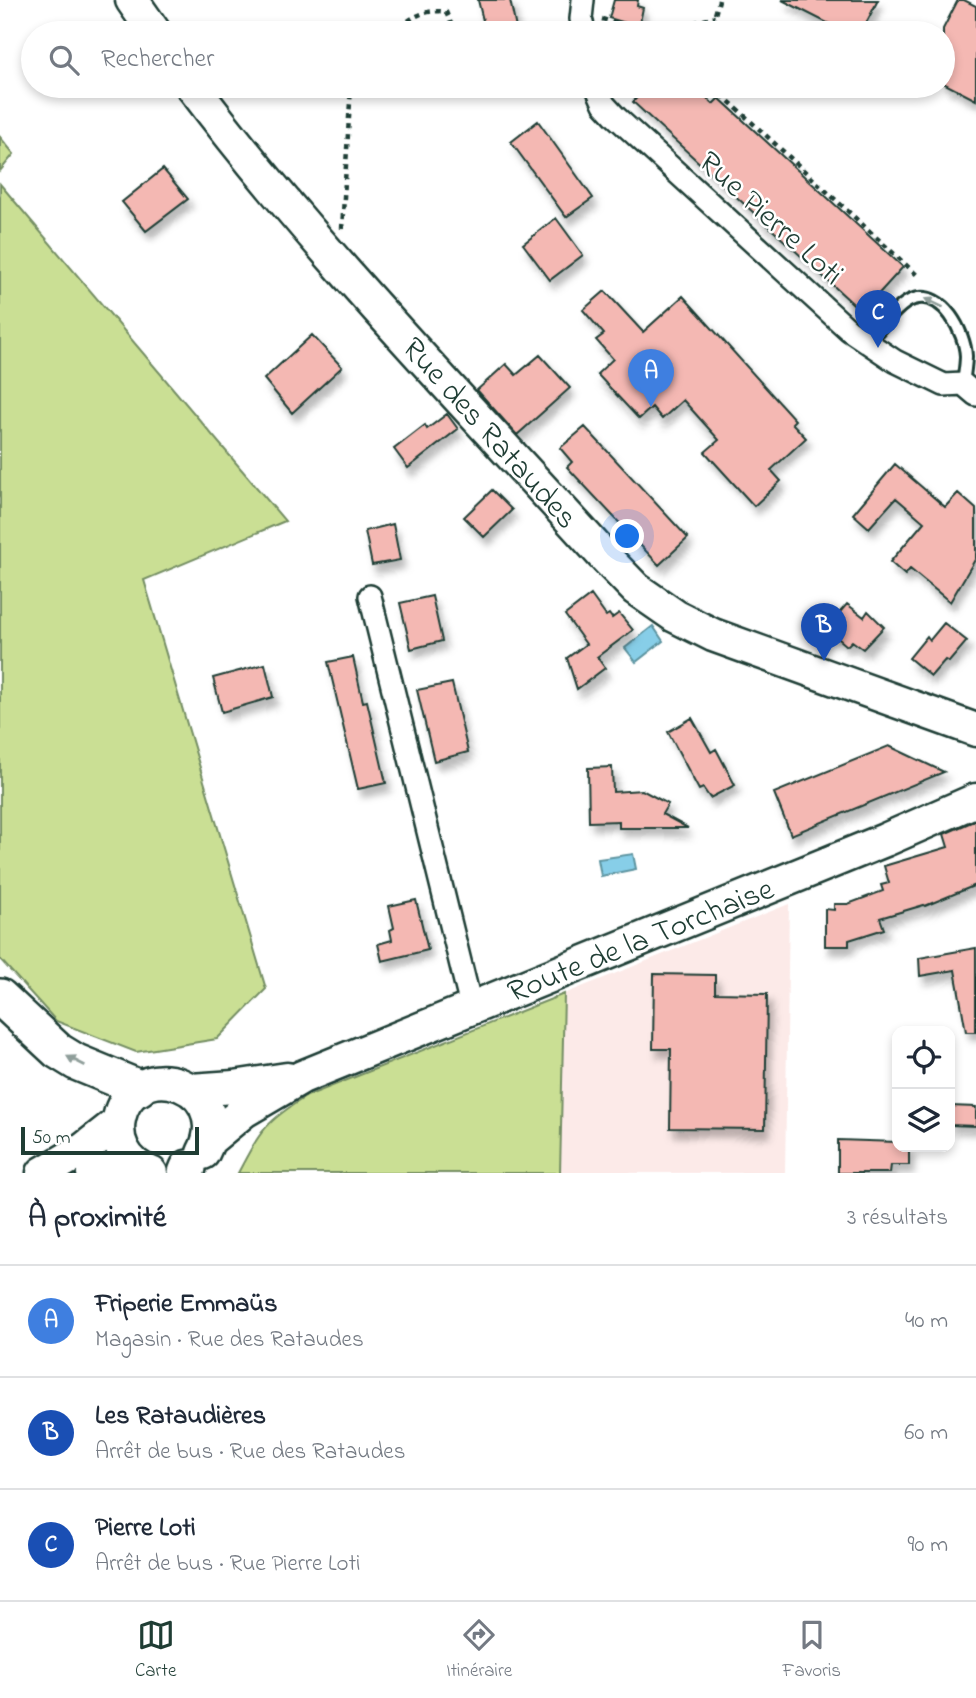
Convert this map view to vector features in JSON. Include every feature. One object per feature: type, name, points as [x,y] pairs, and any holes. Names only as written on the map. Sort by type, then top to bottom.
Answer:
[{"type":"main road","points":[[0,997],[58,1051],[76,1062],[139,1088]]},
{"type":"street","points":[[132,0],[147,21]]},
{"type":"street","name":"Rue des Rataudes","points":[[201,98],[237,145],[340,264],[636,589],[676,616],[713,635],[976,730]]},
{"type":"street","name":"Rue Pierre Loti","points":[[601,98],[616,117],[849,330],[895,361],[944,385],[972,382]]},
{"type":"street","points":[[370,596],[469,998],[478,1005]]},
{"type":"street","name":"Route de la Torchaise","points":[[183,1172],[204,1151],[209,1140],[244,1111],[302,1077],[885,840],[976,800]]},
{"type":"street","name":"Route de la Torchaise","points":[[139,1088],[165,1081],[191,1090],[302,1077]]},
{"type":"street","points":[[139,1088],[128,1098],[121,1110],[117,1136],[127,1158],[144,1170]]},
{"type":"street","points":[[191,1090],[208,1112],[211,1126],[209,1140]]},
{"type":"street","points":[[43,1173],[84,1149],[117,1123]]},
{"type":"street","points":[[93,1173],[144,1170]]},
{"type":"lane","points":[[867,343],[903,304],[915,298],[930,299],[942,305],[953,316],[972,382]]},
{"type":"path","points":[[714,21],[719,0]]},
{"type":"path","points":[[408,21],[431,9],[446,12],[450,21]]},
{"type":"path","points":[[583,15],[606,21]]},
{"type":"path","points":[[697,21],[715,16]]},
{"type":"path","points":[[340,264],[350,98]]},
{"type":"path","points":[[725,98],[917,275]]},
{"type":"shaded area","points":[[789,904],[785,1173],[560,1173],[564,994]]},
{"type":"green space","points":[[0,137],[14,154],[0,171]]},
{"type":"green space","points":[[0,184],[285,521],[144,580],[266,989],[217,1039],[136,1052],[56,1021],[0,959]]},
{"type":"green space","points":[[564,994],[560,1173],[238,1173],[265,1128],[307,1096]]},
{"type":"water","points":[[653,626],[663,641],[636,662],[625,648]]},
{"type":"water","points":[[633,854],[636,869],[601,876],[598,859]]},
{"type":"building","points":[[478,0],[510,0],[514,21],[483,21]]},
{"type":"building","points":[[614,0],[638,0],[637,6],[643,8],[640,21],[609,18]]},
{"type":"building","points":[[782,0],[878,0],[867,21],[823,21]]},
{"type":"building","points":[[958,0],[976,6],[976,100],[955,89],[955,21],[947,21]]},
{"type":"building","points":[[636,98],[707,98],[713,104],[719,98],[903,267],[862,312],[633,102]]},
{"type":"building","points":[[538,121],[593,198],[566,217],[511,142]]},
{"type":"building","points":[[163,169],[188,199],[146,231],[122,202]]},
{"type":"building","points":[[556,218],[583,255],[550,280],[523,244]]},
{"type":"building","points":[[605,291],[643,332],[683,296],[795,420],[792,423],[806,438],[771,470],[781,481],[754,506],[705,452],[719,440],[683,400],[662,419],[652,407],[639,419],[597,374],[613,359],[596,340],[604,334],[583,310]]},
{"type":"building","points":[[312,335],[342,367],[292,413],[264,379]]},
{"type":"building","points":[[540,355],[570,388],[517,435],[477,390],[506,364],[516,375]]},
{"type":"building","points":[[447,414],[458,429],[408,468],[394,449],[425,425],[427,429]]},
{"type":"building","points":[[585,427],[688,538],[659,565],[567,467],[572,462],[560,448]]},
{"type":"building","points":[[895,464],[945,507],[958,493],[976,509],[976,558],[950,602],[910,569],[905,575],[890,562],[924,522],[896,498],[869,528],[853,514]]},
{"type":"building","points":[[492,490],[512,510],[484,537],[464,517]]},
{"type":"building","points":[[393,524],[400,560],[372,565],[365,531]]},
{"type":"building","points":[[591,595],[606,616],[609,614],[612,618],[619,613],[633,630],[597,657],[605,668],[577,689],[567,658],[586,644],[565,615]]},
{"type":"building","points":[[432,596],[442,641],[411,649],[400,603]]},
{"type":"building","points":[[847,604],[864,617],[868,611],[884,627],[863,649],[852,641],[847,646],[826,628]]},
{"type":"building","points":[[944,623],[967,641],[949,662],[945,660],[931,676],[909,658],[927,636],[930,640]]},
{"type":"building","points":[[353,657],[363,702],[367,701],[386,783],[358,789],[328,662]]},
{"type":"building","points":[[265,664],[273,697],[222,712],[213,678]]},
{"type":"building","points":[[452,683],[468,752],[434,761],[417,690]]},
{"type":"building","points":[[692,718],[711,752],[716,749],[735,785],[710,798],[703,788],[699,790],[668,732]]},
{"type":"building","points":[[889,746],[944,772],[791,835],[774,793]]},
{"type":"building","points":[[612,767],[613,792],[642,790],[668,804],[662,814],[688,828],[619,828],[619,821],[589,822],[588,768]]},
{"type":"building","points":[[976,820],[976,885],[925,906],[880,918],[884,929],[849,940],[849,946],[825,946],[825,909],[834,910],[834,904],[848,904],[883,891],[881,885],[889,883],[884,866],[948,847],[944,834]]},
{"type":"building","points":[[416,900],[428,950],[382,961],[378,944],[392,940],[390,930],[394,928],[389,906]]},
{"type":"building","points":[[976,948],[976,1032],[966,1032],[955,970],[920,976],[919,958]]},
{"type":"building","points":[[654,974],[715,975],[715,993],[767,994],[765,1129],[670,1128],[671,1049],[653,1049]]},
{"type":"building","points":[[955,1106],[976,1107],[976,1126],[955,1125]]},
{"type":"building","points":[[838,1140],[892,1142],[892,1152],[909,1152],[909,1165],[891,1165],[890,1173],[838,1173]]},
{"type":"place","name":"Pierre Loti","points":[[878,348]]},
{"type":"place","name":"Friperie Emmaüs","points":[[651,407]]},
{"type":"place","name":"Les Rataudières","points":[[824,661]]}]
